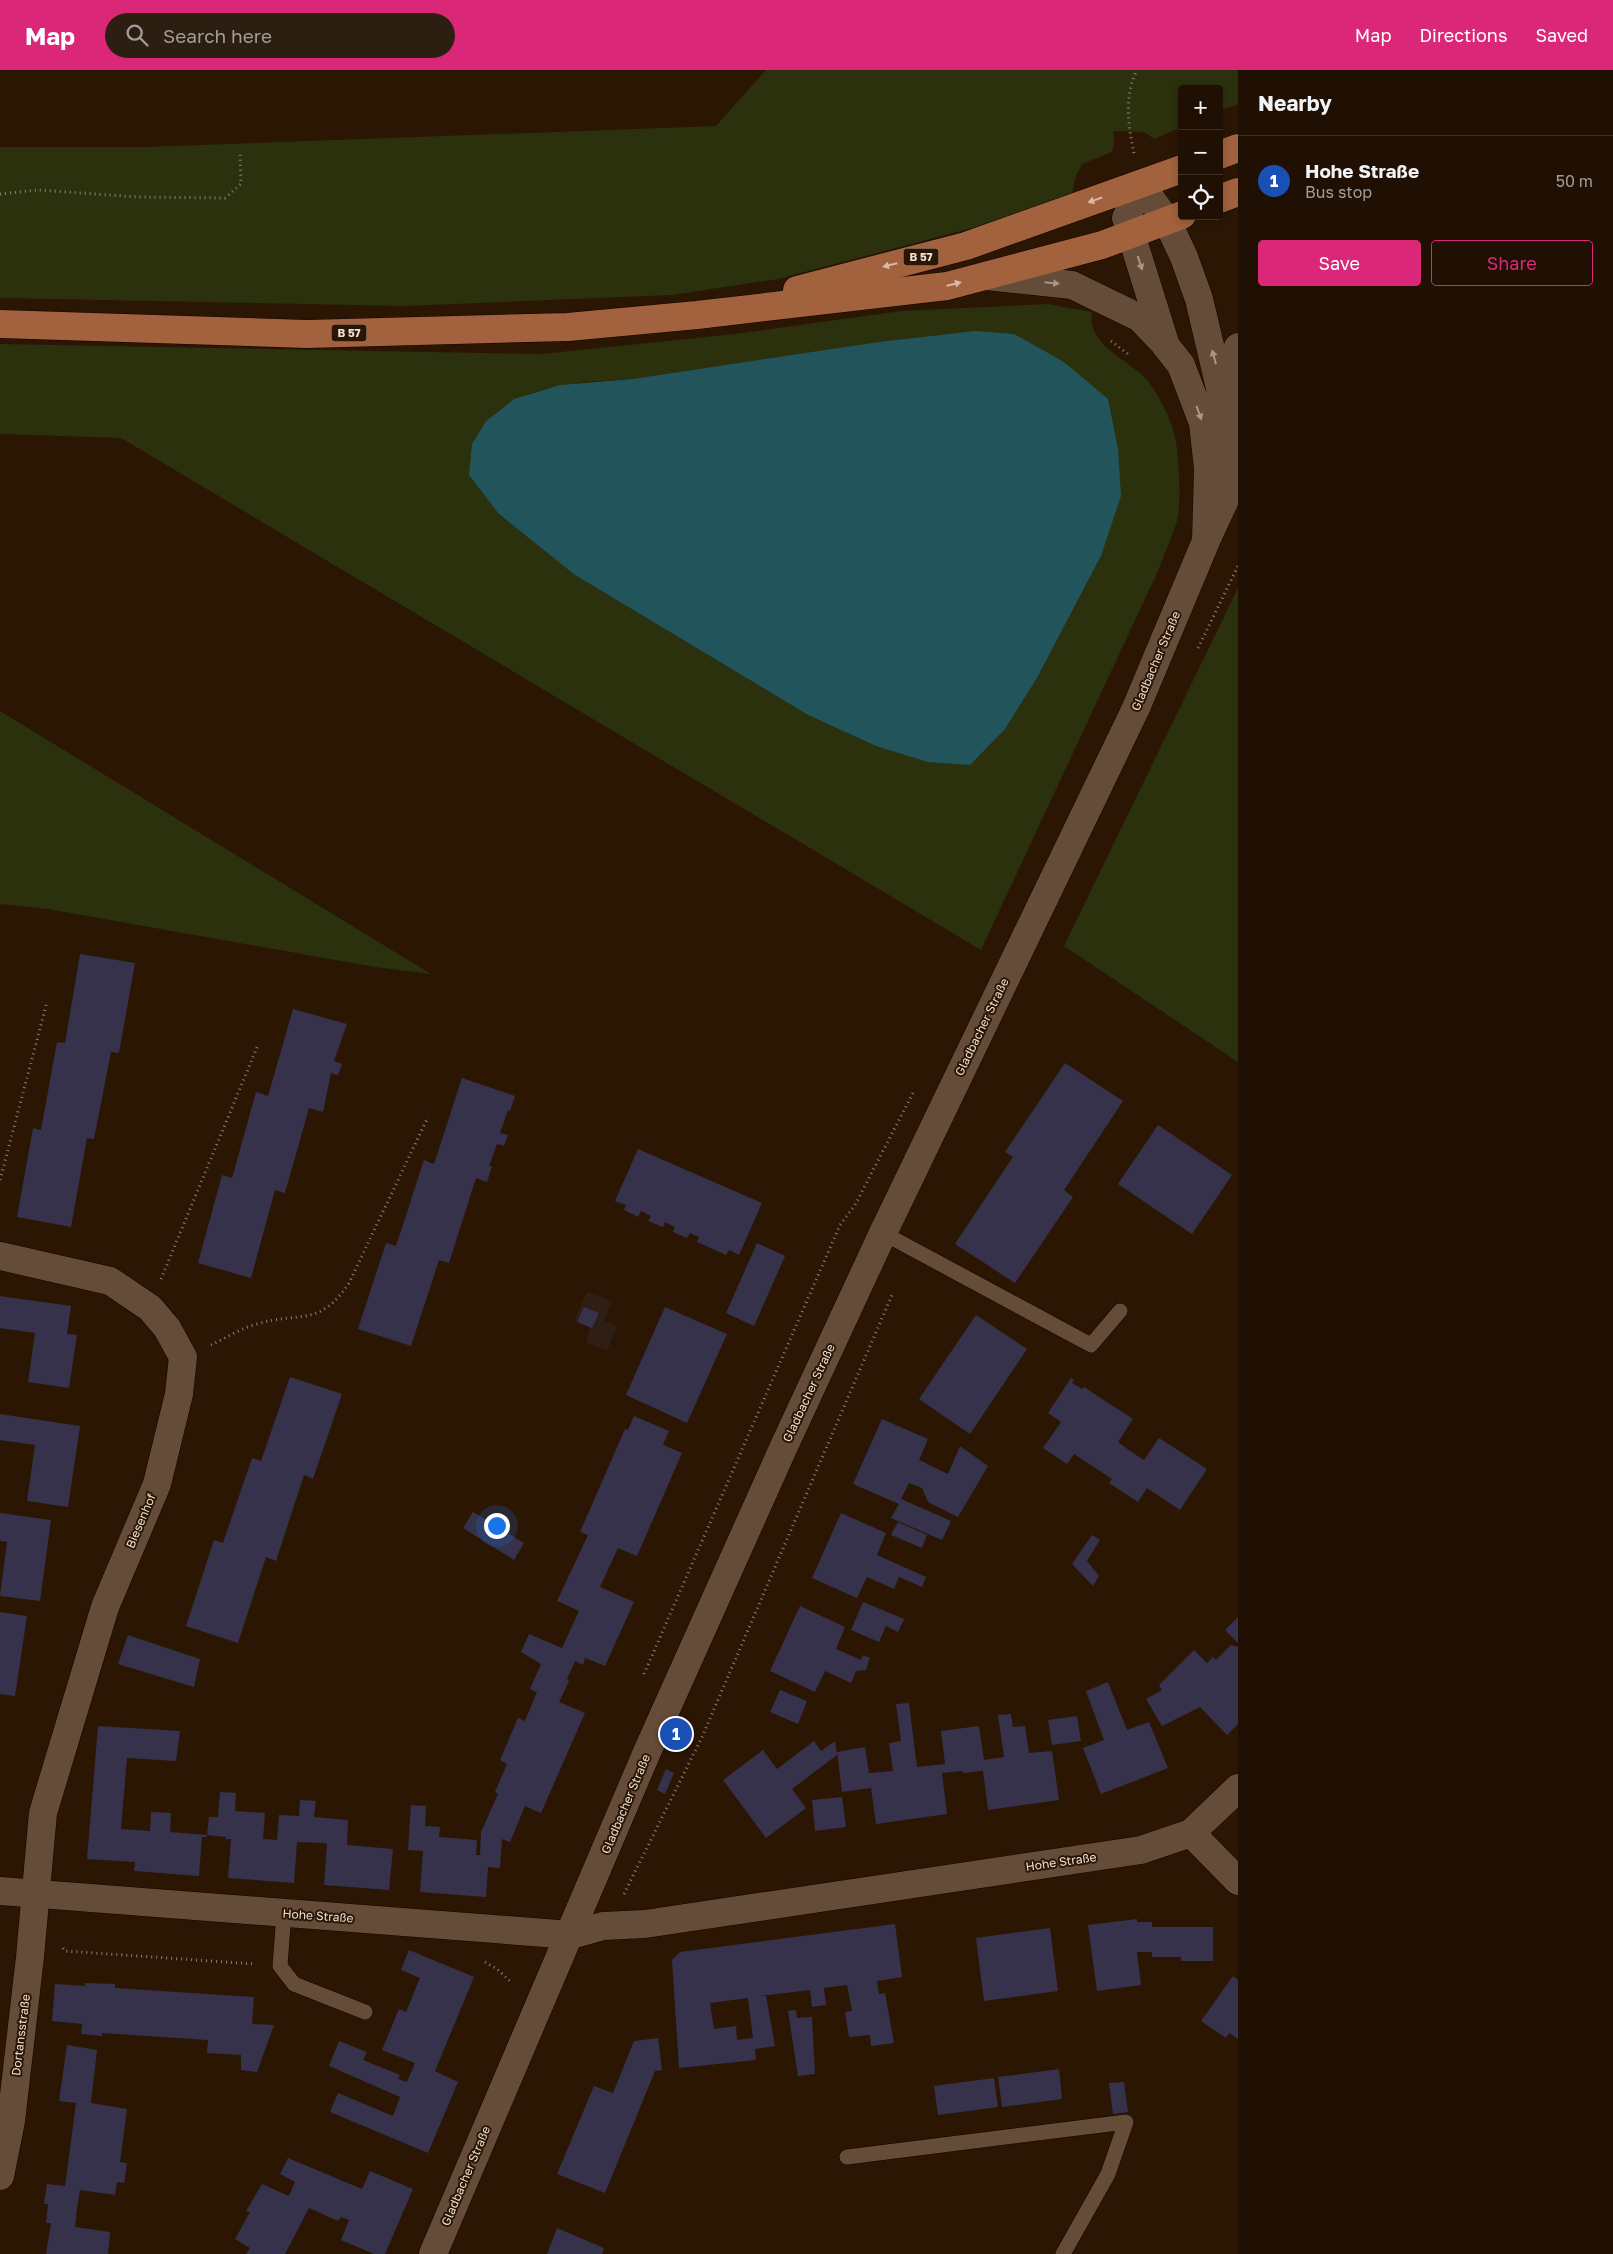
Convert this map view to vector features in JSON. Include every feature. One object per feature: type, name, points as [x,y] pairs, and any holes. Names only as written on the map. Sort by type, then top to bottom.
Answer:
[{"type":"main road","points":[[1223,154],[1238,148]]},
{"type":"main road","name":"B 57","points":[[697,315],[966,246],[1178,171]]},
{"type":"main road","points":[[1223,198],[1238,192]]},
{"type":"main road","name":"B 57","points":[[0,324],[307,334],[568,327],[697,315],[947,286],[1102,245],[1175,218]]},
{"type":"street","points":[[1141,185],[1175,218],[1184,257],[1199,299],[1228,422]]},
{"type":"street","name":"Gladbacher Straße","points":[[1141,185],[1126,218],[1166,346],[1182,365],[1203,423],[1208,469],[1206,541]]},
{"type":"street","points":[[986,276],[1072,285],[1140,318],[1166,346]]},
{"type":"street","points":[[1228,422],[1238,347]]},
{"type":"street","name":"Gladbacher Straße","points":[[433,2254],[571,1935],[651,1743],[785,1444],[883,1233],[1136,708],[1206,541],[1230,492],[1233,457],[1228,422]]},
{"type":"street","points":[[0,1256],[110,1282],[150,1308],[167,1328],[183,1357]]},
{"type":"street","name":"Biesenhof","points":[[35,1894],[43,1813],[105,1607],[157,1484],[179,1394],[183,1357]]},
{"type":"street","name":"Hohe Straße","points":[[0,1891],[571,1935],[603,1926],[645,1924],[1141,1850],[1191,1833],[1238,1788]]},
{"type":"street","points":[[1191,1833],[1238,1881]]},
{"type":"street","name":"Dortansstraße","points":[[0,2176],[11,2120],[30,1957],[35,1894]]},
{"type":"lane","points":[[883,1233],[1091,1345],[1120,1311]]},
{"type":"lane","points":[[284,1913],[280,1966],[294,1984],[365,2012]]},
{"type":"lane","points":[[847,2157],[1126,2122],[1108,2174],[1063,2254]]},
{"type":"path","points":[[1137,70],[1130,84],[1129,127],[1141,185]]},
{"type":"path","points":[[1125,154],[1142,149]]},
{"type":"path","points":[[0,194],[38,190],[138,197],[226,198],[240,184],[240,151]]},
{"type":"path","points":[[1103,300],[1098,314],[1101,331],[1104,336],[1132,358]]},
{"type":"path","points":[[1196,652],[1238,566]]},
{"type":"path","points":[[0,1180],[47,1002]]},
{"type":"path","points":[[150,1308],[258,1045]]},
{"type":"path","points":[[641,1682],[840,1225],[855,1204],[914,1089]]},
{"type":"path","points":[[183,1357],[257,1324],[313,1314],[326,1309],[338,1299],[349,1283],[428,1117]]},
{"type":"path","points":[[603,1926],[624,1894],[702,1738],[893,1293]]},
{"type":"path","points":[[508,1992],[533,1932]]},
{"type":"shaded area","points":[[587,1292],[612,1301],[604,1321],[617,1326],[607,1351],[586,1342],[590,1328],[574,1321]]},
{"type":"green space","points":[[766,70],[1238,70],[1238,104],[1223,110],[1223,85],[1178,85],[1178,129],[1154,139],[1144,132],[1113,131],[1114,143],[1112,152],[1082,164],[1076,176],[1072,193],[980,226],[778,279],[672,295],[405,306],[0,298],[0,147],[145,147],[716,126]]},
{"type":"green space","points":[[1047,304],[1092,312],[1092,325],[1104,345],[1146,378],[1156,393],[1171,424],[1177,448],[1179,513],[1158,571],[981,950],[121,438],[0,434],[0,344],[541,354],[735,334],[901,311]],"holes":[[[633,379],[1101,556],[1037,678],[1005,729],[970,764],[876,746],[808,715],[575,575],[472,444],[487,421],[502,408],[518,399],[555,387]]]},
{"type":"green space","points":[[1238,588],[1238,1062],[1064,946]]},
{"type":"green space","points":[[0,711],[431,974],[375,967],[48,909],[0,904]]},
{"type":"water","points":[[975,331],[1014,334],[1064,362],[1108,399],[1118,449],[1121,496],[1101,556],[1037,678],[1005,729],[970,765],[928,762],[876,746],[808,715],[575,575],[499,514],[469,475],[472,444],[486,421],[514,399],[560,385],[633,379],[879,342]]},
{"type":"building","points":[[80,954],[135,963],[119,1053],[111,1052],[94,1139],[87,1138],[71,1227],[17,1217],[33,1128],[41,1130],[57,1042],[65,1043]]},
{"type":"building","points":[[293,1009],[347,1024],[334,1061],[342,1064],[338,1075],[331,1073],[323,1112],[309,1108],[285,1193],[275,1190],[251,1278],[198,1263],[222,1175],[232,1178],[256,1092],[268,1096]]},
{"type":"building","points":[[1065,1063],[1123,1101],[1064,1190],[1073,1197],[1015,1283],[955,1244],[1013,1157],[1005,1152]]},
{"type":"building","points":[[462,1078],[515,1096],[500,1133],[508,1135],[504,1146],[497,1144],[489,1166],[492,1166],[487,1182],[476,1178],[449,1263],[439,1260],[411,1346],[358,1329],[386,1243],[396,1246],[424,1160],[434,1164]]},
{"type":"building","points":[[1158,1125],[1232,1175],[1192,1234],[1118,1184]]},
{"type":"building","points":[[638,1149],[762,1203],[739,1255],[729,1250],[726,1255],[697,1242],[699,1237],[690,1233],[687,1238],[673,1232],[675,1227],[665,1222],[663,1227],[648,1221],[651,1216],[641,1211],[638,1217],[624,1210],[626,1205],[615,1201]]},
{"type":"building","points":[[757,1243],[785,1256],[754,1326],[726,1313]]},
{"type":"building","points":[[0,1296],[71,1306],[67,1334],[77,1335],[69,1388],[28,1382],[35,1333],[0,1328]]},
{"type":"building","points":[[584,1307],[599,1313],[592,1328],[577,1322]]},
{"type":"building","points":[[665,1307],[727,1334],[687,1423],[626,1395]]},
{"type":"building","points":[[976,1315],[1027,1349],[970,1434],[919,1399]]},
{"type":"building","points":[[290,1377],[342,1394],[313,1479],[304,1475],[276,1561],[266,1557],[238,1643],[186,1626],[214,1540],[223,1543],[252,1458],[261,1461]]},
{"type":"building","points":[[1071,1378],[1074,1380],[1072,1383],[1082,1389],[1084,1387],[1133,1419],[1118,1442],[1130,1451],[1144,1460],[1159,1438],[1207,1469],[1180,1510],[1147,1488],[1138,1502],[1109,1483],[1112,1479],[1074,1454],[1067,1464],[1043,1448],[1061,1422],[1048,1413]]},
{"type":"building","points":[[0,1414],[80,1426],[68,1507],[27,1501],[35,1445],[0,1440]]},
{"type":"building","points":[[634,1416],[669,1431],[663,1445],[682,1453],[637,1556],[618,1548],[600,1587],[634,1602],[605,1666],[585,1658],[583,1665],[575,1661],[567,1679],[569,1681],[559,1702],[585,1713],[541,1813],[525,1806],[510,1842],[502,1839],[500,1868],[488,1867],[486,1897],[420,1892],[423,1851],[408,1850],[411,1805],[426,1806],[425,1826],[440,1827],[439,1837],[477,1840],[476,1855],[480,1855],[481,1832],[498,1794],[495,1792],[507,1764],[500,1760],[518,1718],[525,1721],[537,1692],[530,1689],[541,1664],[521,1652],[529,1634],[562,1648],[579,1611],[557,1601],[588,1535],[580,1532],[625,1429],[628,1430]]},
{"type":"building","points":[[882,1419],[928,1439],[919,1460],[948,1474],[960,1446],[988,1466],[958,1517],[928,1502],[922,1488],[909,1483],[901,1499],[951,1521],[942,1540],[891,1518],[899,1504],[853,1484]]},
{"type":"building","points":[[473,1512],[524,1543],[514,1560],[463,1528]]},
{"type":"building","points":[[0,1513],[51,1520],[40,1601],[0,1596],[7,1542],[0,1541]]},
{"type":"building","points":[[841,1513],[886,1533],[877,1555],[926,1577],[922,1587],[899,1577],[894,1589],[867,1577],[857,1598],[812,1578]]},
{"type":"building","points":[[898,1522],[927,1535],[922,1548],[891,1535]]},
{"type":"building","points":[[1092,1535],[1100,1540],[1087,1561],[1099,1576],[1093,1586],[1072,1564]]},
{"type":"building","points":[[863,1602],[904,1619],[898,1632],[886,1626],[879,1642],[851,1630]]},
{"type":"building","points":[[800,1606],[845,1627],[836,1649],[861,1660],[863,1655],[870,1658],[866,1670],[856,1671],[851,1683],[825,1671],[815,1692],[770,1671]]},
{"type":"building","points":[[0,1612],[27,1616],[15,1696],[0,1694]]},
{"type":"building","points":[[1238,1617],[1238,1643],[1225,1630]]},
{"type":"building","points":[[128,1635],[200,1659],[194,1687],[118,1664]]},
{"type":"building","points":[[1231,1645],[1238,1647],[1238,1724],[1227,1735],[1200,1707],[1162,1726],[1146,1699],[1162,1690],[1159,1685],[1194,1650],[1207,1663],[1213,1657],[1216,1660]]},
{"type":"building","points":[[1108,1682],[1127,1730],[1149,1722],[1168,1768],[1101,1794],[1083,1748],[1104,1740],[1086,1691]]},
{"type":"building","points":[[780,1690],[807,1701],[798,1724],[770,1712]]},
{"type":"building","points":[[909,1703],[917,1767],[945,1764],[941,1731],[979,1726],[984,1760],[1004,1757],[998,1715],[1011,1714],[1013,1727],[1025,1726],[1029,1753],[1052,1751],[1059,1800],[988,1810],[983,1771],[942,1773],[947,1814],[876,1824],[871,1788],[842,1792],[837,1752],[865,1747],[869,1773],[893,1771],[889,1743],[901,1741],[896,1704]]},
{"type":"building","points":[[1077,1716],[1081,1741],[1052,1745],[1048,1720]]},
{"type":"building","points":[[98,1726],[180,1731],[176,1761],[127,1758],[121,1829],[150,1831],[151,1812],[171,1813],[170,1832],[207,1835],[207,1837],[202,1837],[199,1876],[134,1871],[135,1862],[87,1859]]},
{"type":"building","points":[[814,1741],[821,1751],[835,1741],[837,1755],[792,1789],[806,1808],[766,1838],[723,1780],[763,1750],[777,1769]]},
{"type":"building","points":[[666,1769],[674,1773],[665,1794],[657,1790]]},
{"type":"building","points":[[220,1792],[236,1793],[235,1811],[265,1813],[263,1839],[277,1840],[279,1815],[299,1816],[300,1800],[316,1801],[314,1817],[348,1820],[347,1845],[393,1849],[389,1890],[324,1885],[327,1844],[325,1843],[297,1842],[294,1883],[228,1878],[231,1839],[207,1835],[209,1817],[218,1817]]},
{"type":"building","points":[[842,1797],[846,1827],[815,1831],[812,1800]]},
{"type":"building","points":[[1137,1919],[1137,1922],[1152,1922],[1152,1927],[1213,1927],[1213,1961],[1181,1961],[1181,1957],[1152,1957],[1152,1952],[1137,1952],[1141,1985],[1097,1991],[1088,1925]]},
{"type":"building","points":[[895,1924],[902,1977],[877,1981],[879,1994],[885,1993],[894,2043],[871,2046],[870,2035],[849,2037],[845,2012],[852,2011],[847,1985],[824,1988],[826,2005],[812,2007],[810,1990],[760,1996],[766,1996],[775,2046],[755,2049],[756,2060],[679,2068],[672,1960],[680,1952]],"holes":[[[748,1998],[753,2038],[737,2040],[736,2026],[714,2029],[710,2003]]]},
{"type":"building","points":[[1050,1928],[1058,1991],[984,2001],[976,1938]]},
{"type":"building","points":[[409,1950],[474,1977],[435,2071],[458,2082],[428,2153],[330,2112],[338,2093],[393,2116],[400,2097],[329,2066],[339,2041],[367,2052],[363,2060],[400,2075],[398,2079],[407,2082],[415,2063],[382,2050],[399,2009],[406,2012],[420,1978],[401,1970]]},
{"type":"building","points":[[1233,1976],[1238,1980],[1238,2039],[1229,2033],[1226,2038],[1201,2021]]},
{"type":"building","points":[[85,1983],[115,1984],[115,1988],[254,1997],[252,2024],[274,2025],[257,2072],[241,2070],[241,2055],[207,2053],[208,2040],[102,2033],[102,2036],[81,2034],[82,2024],[52,2021],[55,1984],[85,1986]]},
{"type":"building","points":[[796,2010],[797,2018],[812,2017],[815,2074],[798,2076],[788,2011]]},
{"type":"building","points":[[658,2038],[662,2070],[655,2071],[605,2193],[557,2174],[594,2086],[613,2093],[634,2041]]},
{"type":"building","points":[[67,2045],[97,2050],[91,2103],[127,2109],[120,2162],[127,2163],[124,2183],[117,2182],[115,2195],[80,2190],[77,2208],[75,2227],[110,2232],[108,2254],[46,2254],[51,2223],[46,2223],[48,2204],[44,2204],[47,2184],[65,2186],[76,2103],[59,2101]]},
{"type":"building","points":[[1059,2069],[1062,2099],[1002,2107],[998,2077]]},
{"type":"building","points":[[994,2078],[998,2107],[938,2115],[934,2086]]},
{"type":"building","points":[[1124,2082],[1128,2112],[1113,2114],[1109,2083]]},
{"type":"building","points":[[288,2158],[362,2189],[370,2171],[413,2189],[385,2254],[374,2254],[341,2240],[349,2220],[341,2217],[338,2221],[309,2208],[285,2254],[246,2254],[250,2248],[235,2239],[250,2212],[246,2211],[262,2184],[289,2196],[295,2182],[280,2174]]},
{"type":"building","points":[[557,2228],[604,2248],[602,2254],[547,2254]]},
{"type":"place","name":"Hohe Straße","points":[[676,1734]]}]
